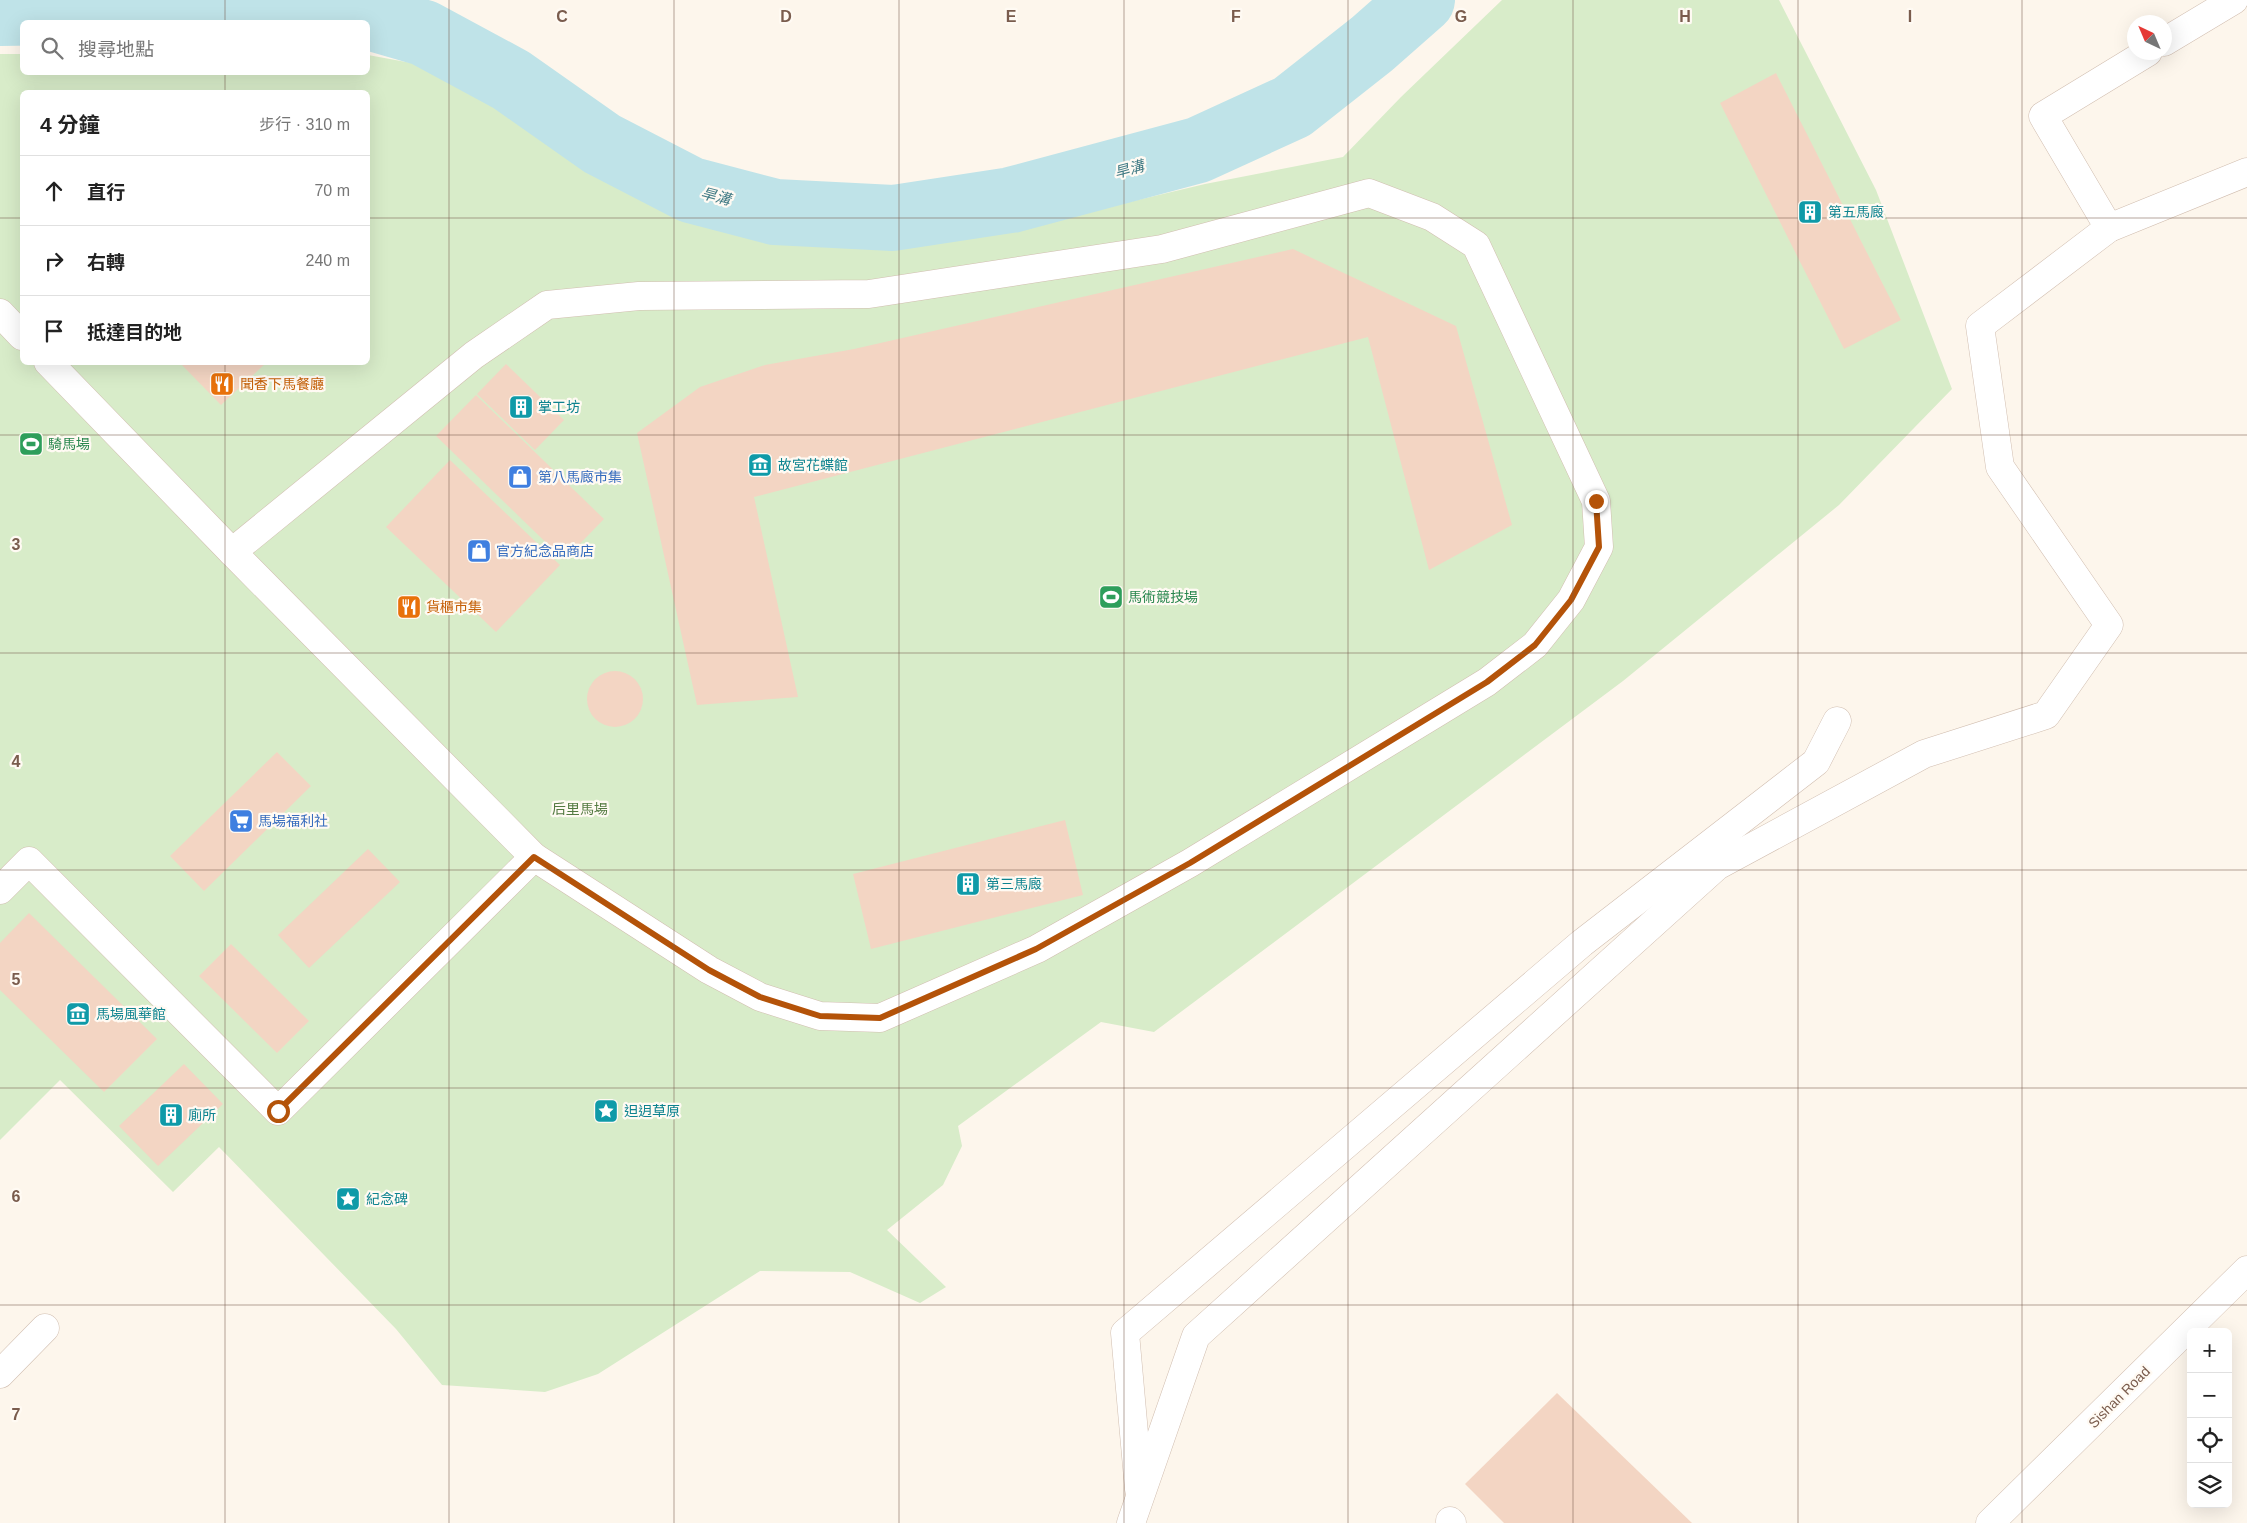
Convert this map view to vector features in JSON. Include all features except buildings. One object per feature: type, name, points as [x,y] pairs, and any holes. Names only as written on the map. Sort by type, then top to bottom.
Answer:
[{"type":"street","points":[[2172,37],[2234,0]]},
{"type":"street","points":[[2109,228],[2043,116],[2135,60]]},
{"type":"street","points":[[1136,1511],[1196,1336],[1717,866],[1924,754],[2046,715],[2109,625],[2000,467],[1980,326],[2109,228],[2247,172]]},
{"type":"street","points":[[51,365],[232,552],[534,857],[709,970],[760,997],[820,1016],[880,1018],[1045,944],[1190,863],[1487,682],[1535,645],[1571,600],[1599,547],[1596,501],[1476,245],[1432,217],[1369,193],[1162,249],[869,294],[639,296],[547,305],[474,355],[232,552]]},
{"type":"street","points":[[0,313],[20,334]]},
{"type":"street","points":[[1136,1511],[1125,1332],[1582,943],[1816,762],[1837,720]]},
{"type":"street","points":[[0,890],[29,861],[278,1111],[534,857]]},
{"type":"street","name":"Sishan Road","points":[[1990,1523],[2247,1270]]},
{"type":"street","points":[[0,1374],[45,1328]]},
{"type":"green space","name":"后里馬場","points":[[1502,0],[1779,0],[1876,190],[1952,389],[1839,505],[1623,681],[1154,1032],[1101,1022],[958,1126],[962,1146],[943,1185],[887,1230],[946,1287],[920,1303],[850,1272],[760,1271],[598,1374],[545,1392],[442,1385],[396,1329],[219,1147],[173,1192],[60,1080],[0,1140],[0,54],[20,54],[20,75],[370,75],[370,55],[417,64],[499,108],[583,170],[679,219],[763,237],[877,240],[981,234],[1087,212],[1205,184],[1343,157],[1401,97]]},
{"type":"waterway","name":"旱溝","points":[[0,13],[338,8],[424,33],[511,80],[602,144],[691,190],[775,212],[893,218],[1011,200],[1198,150],[1292,107],[1372,44],[1422,0]]},
{"type":"place","name":"第五馬廄","points":[[1810,212]]},
{"type":"place","name":"聞香下馬餐廳","points":[[222,384]]},
{"type":"place","name":"掌工坊","points":[[521,407]]},
{"type":"place","name":"騎馬場","points":[[31,444]]},
{"type":"place","name":"故宮花蝶館","points":[[760,465]]},
{"type":"place","name":"第八馬廄市集","points":[[520,477]]},
{"type":"place","name":"官方紀念品商店","points":[[479,551]]},
{"type":"place","name":"馬術競技場","points":[[1111,597]]},
{"type":"place","name":"貨櫃市集","points":[[409,607]]},
{"type":"place","name":"馬場福利社","points":[[241,821]]},
{"type":"place","name":"第三馬廄","points":[[968,884]]},
{"type":"place","name":"馬場風華館","points":[[78,1014]]},
{"type":"place","name":"𨑨迌草原","points":[[606,1111]]},
{"type":"place","name":"廁所","points":[[171,1115]]},
{"type":"place","name":"紀念碑","points":[[348,1199]]},
{"type":"route","points":[[278,1111],[534,857],[709,970],[760,997],[820,1016],[880,1018],[1036,949],[1190,863],[1487,682],[1535,645],[1571,600],[1599,547],[1596,501]]}]
